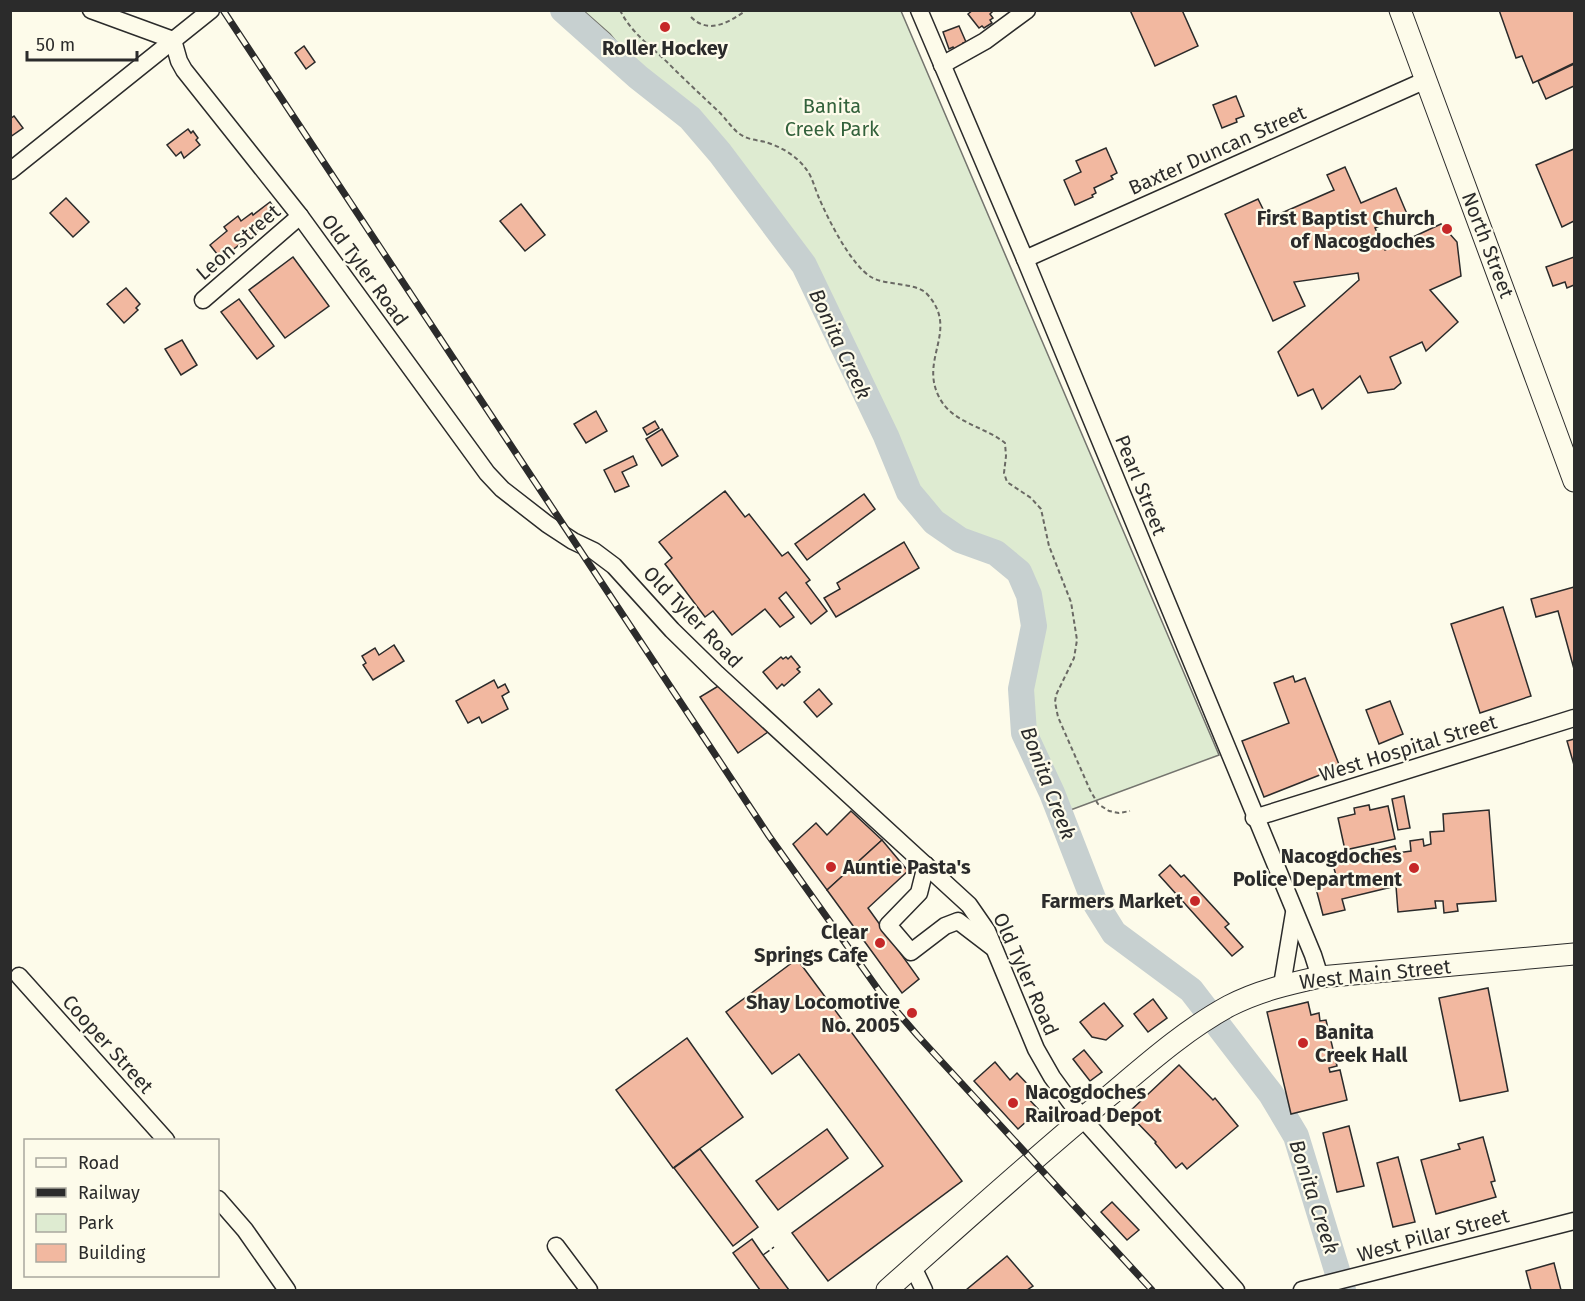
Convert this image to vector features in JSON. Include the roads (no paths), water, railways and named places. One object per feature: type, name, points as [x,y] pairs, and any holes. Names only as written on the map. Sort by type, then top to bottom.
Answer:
[{"type":"main road","name":"North Street","points":[[1400,10],[1575,481]]},
{"type":"main road","name":"West Main Street","points":[[887,1290],[1082,1118],[1190,1031],[1219,1012],[1282,985],[1320,977],[1575,954]]},
{"type":"street","points":[[91,10],[173,40]]},
{"type":"street","points":[[10,171],[211,10]]},
{"type":"street","name":"Pearl Street","points":[[919,10],[1025,259],[1320,977]]},
{"type":"street","points":[[942,65],[985,40],[1027,10]]},
{"type":"street","name":"Old Tyler Road","points":[[173,40],[184,70],[300,216],[474,457],[502,489],[547,524],[594,551],[614,566],[672,630],[717,674],[969,905],[987,931],[997,951],[1036,1049],[1052,1077],[1082,1118],[1236,1290]]},
{"type":"street","name":"Baxter Duncan Street","points":[[1025,259],[1425,80]]},
{"type":"street","name":"Leon Street","points":[[203,300],[300,216]]},
{"type":"street","name":"West Hospital Street","points":[[1254,818],[1575,718]]},
{"type":"street","points":[[926,865],[918,893],[888,925],[911,952],[945,926],[958,921],[997,951]]},
{"type":"street","points":[[1282,985],[1294,912]]},
{"type":"street","name":"Cooper Street","points":[[19,976],[165,1139]]},
{"type":"street","points":[[219,1200],[245,1230],[287,1290]]},
{"type":"street","name":"West Pillar Street","points":[[1302,1290],[1575,1221]]},
{"type":"street","points":[[556,1246],[589,1290]]},
{"type":"street","points":[[913,1267],[924,1290]]},
{"type":"waterway","name":"Bonita Creek","points":[[563,10],[638,77],[690,118],[720,153],[804,265],[886,436],[909,492],[934,522],[960,540],[996,553],[1019,572],[1029,595],[1034,626],[1021,689],[1024,733],[1052,793],[1094,901],[1114,933],[1191,990],[1271,1094],[1296,1136],[1343,1290]]},
{"type":"railway","points":[[223,10],[769,836],[880,992],[1152,1290]]},
{"type":"place","name":"Roller Hockey","points":[[665,27]]},
{"type":"place","name":"First Baptist Church of Nacogdoches","points":[[1447,229]]},
{"type":"place","name":"Auntie Pasta's","points":[[831,867]]},
{"type":"place","name":"Nacogdoches Police Department","points":[[1414,868]]},
{"type":"place","name":"Farmers Market","points":[[1195,901]]},
{"type":"place","name":"Clear Springs Cafe","points":[[880,943]]},
{"type":"place","name":"Shay Locomotive No. 2005","points":[[912,1013]]},
{"type":"place","name":"Banita Creek Hall","points":[[1303,1043]]},
{"type":"place","name":"Nacogdoches Railroad Depot","points":[[1013,1103]]},
{"type":"park label","name":"Banita Creek Park","points":[[832,118]]}]
